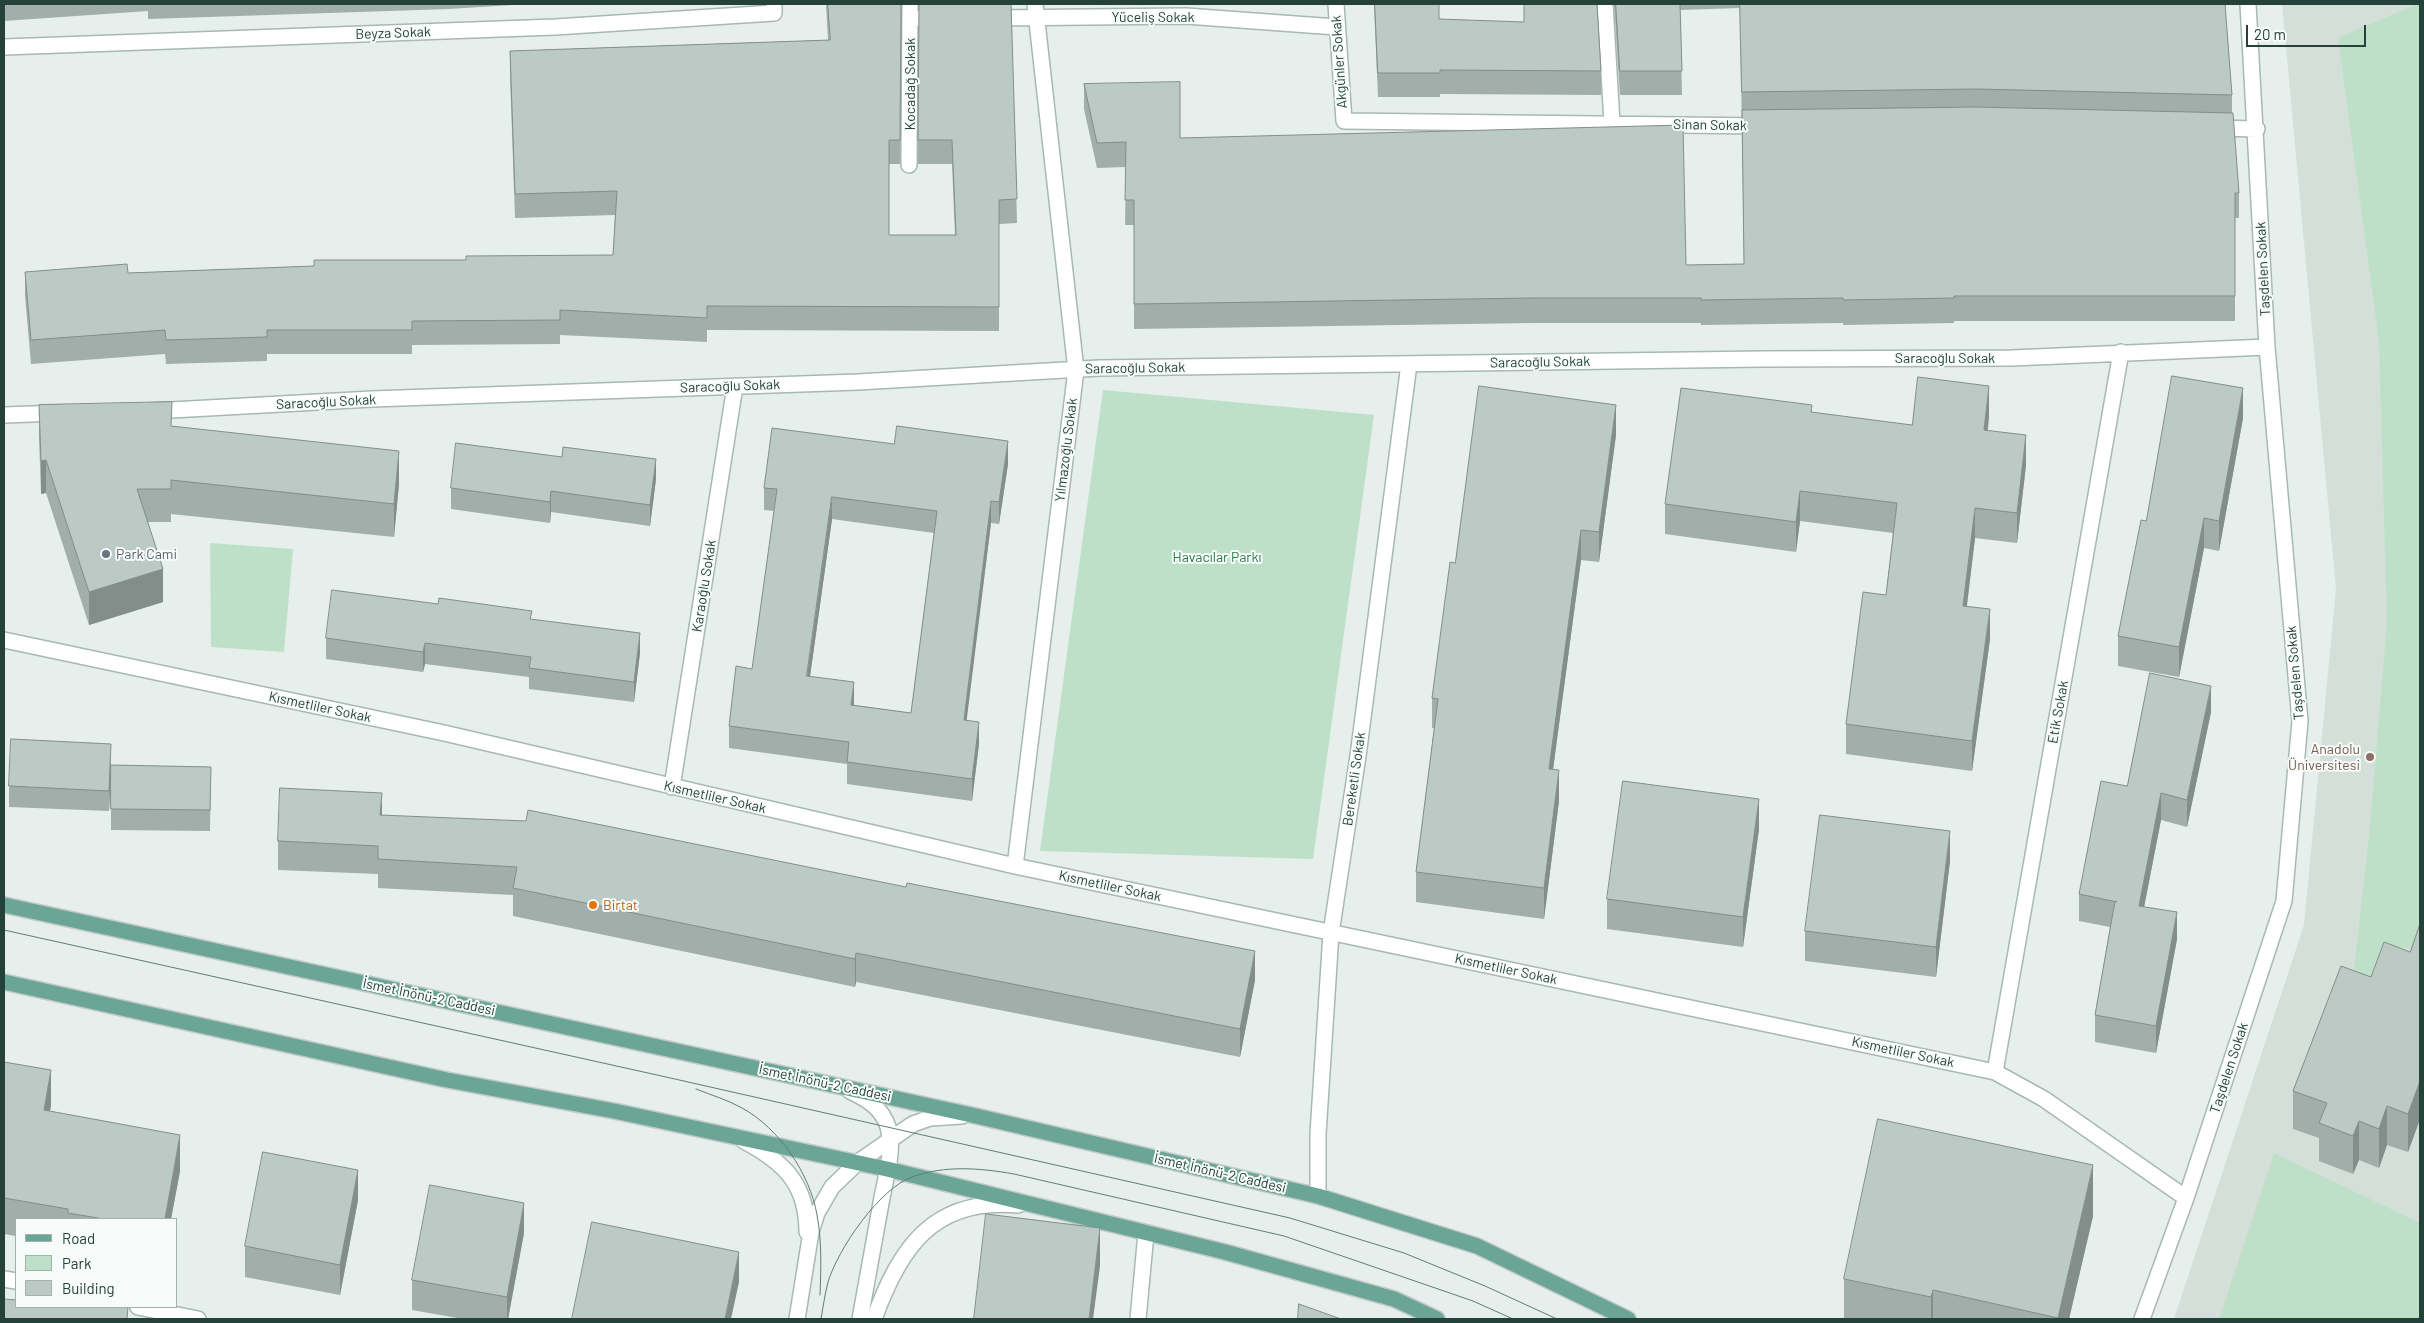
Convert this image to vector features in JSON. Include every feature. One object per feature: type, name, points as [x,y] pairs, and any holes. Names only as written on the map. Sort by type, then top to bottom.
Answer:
[{"type":"main road","name":"İsmet İnönü-2 Caddesi","points":[[4,905],[976,1116],[1318,1196],[1477,1246],[1628,1319]]},
{"type":"main road","points":[[4,982],[447,1080],[614,1111],[887,1169],[1146,1232],[1394,1299],[1437,1319]]},
{"type":"street","name":"Beyza Sokak","points":[[4,47],[555,27],[774,12],[774,4]]},
{"type":"street","name":"Akgünler Sokak","points":[[1336,4],[1336,27],[1344,121]]},
{"type":"street","points":[[1605,4],[1612,123]]},
{"type":"street","name":"Taşdelen Sokak","points":[[2142,1319],[2186,1198],[2284,901],[2300,722],[2267,347],[2248,4]]},
{"type":"street","name":"Yüceliş Sokak","points":[[978,18],[1036,10],[1186,10],[1336,27]]},
{"type":"street","name":"Yılmazoğlu Sokak","points":[[1015,866],[1076,370],[1036,10]]},
{"type":"street","points":[[910,11],[958,18]]},
{"type":"street","name":"Kocadağ Sokak","points":[[909,165],[910,11]]},
{"type":"street","name":"Sinan Sokak","points":[[1344,121],[1778,126]]},
{"type":"street","points":[[2198,128],[2256,129]]},
{"type":"street","name":"Saracoğlu Sokak","points":[[142,411],[372,399],[735,386],[1076,370],[1762,359],[2012,358],[2267,347]]},
{"type":"street","name":"Etik Sokak","points":[[1995,1072],[2121,352]]},
{"type":"street","name":"Bereketli Sokak","points":[[1318,1196],[1318,1134],[1332,933],[1358,756],[1410,364]]},
{"type":"street","name":"Karaoğlu Sokak","points":[[672,787],[735,386]]},
{"type":"street","points":[[4,415],[73,413]]},
{"type":"street","name":"Kısmetliler Sokak","points":[[4,640],[444,733],[1015,866],[1995,1072],[2044,1099],[2186,1198]]},
{"type":"street","points":[[840,1086],[870,1101],[888,1126],[890,1140],[887,1169],[860,1319]]},
{"type":"street","points":[[797,1319],[807,1256],[817,1213],[832,1187],[857,1163],[913,1124],[930,1118],[976,1116]]},
{"type":"street","points":[[736,1137],[766,1152],[783,1166],[798,1185],[805,1206],[807,1256]]},
{"type":"street","points":[[874,1319],[885,1290],[900,1260],[918,1238],[934,1223],[956,1210],[984,1204],[1044,1208]]},
{"type":"street","points":[[1138,1319],[1146,1232]]},
{"type":"street","points":[[143,1308],[198,1319]]},
{"type":"shaded area","name":"Anadolu Üniversitesi","points":[[2282,4],[2420,4],[2420,1319],[2174,1319],[2304,925],[2336,589]]},
{"type":"green space","points":[[2420,4],[2420,950],[2401,947],[2392,979],[2352,987],[2369,837],[2387,622],[2379,341],[2338,38]]},
{"type":"green space","name":"Havacılar Parkı","points":[[1103,390],[1374,415],[1313,859],[1040,851]]},
{"type":"green space","points":[[210,543],[293,549],[284,652],[211,647]]},
{"type":"green space","points":[[2274,1153],[2420,1223],[2420,1319],[2219,1319]]},
{"type":"building","points":[[828,4],[901,4],[900,140],[889,140],[889,235],[956,235],[952,140],[918,140],[919,4],[1011,4],[1017,199],[999,200],[999,307],[707,306],[707,318],[560,310],[560,320],[412,321],[412,330],[267,330],[267,337],[166,340],[165,330],[31,340],[25,272],[127,264],[128,273],[314,266],[314,260],[466,260],[466,256],[613,255],[617,191],[515,194],[510,51],[830,40]]},
{"type":"building","points":[[1375,4],[1439,4],[1439,19],[1524,22],[1524,4],[1597,4],[1601,71],[1440,70],[1440,73],[1378,73]]},
{"type":"building","points":[[1616,4],[1680,4],[1682,71],[1620,71]]},
{"type":"building","points":[[1740,4],[2225,4],[2232,95],[1976,89],[1742,92]]},
{"type":"building","points":[[1180,82],[1180,138],[1683,125],[1686,265],[1744,264],[1742,110],[1976,107],[2233,113],[2239,193],[2235,193],[2235,296],[1954,296],[1954,298],[1843,300],[1843,298],[1701,300],[1701,298],[1532,298],[1134,304],[1134,200],[1125,200],[1126,142],[1097,143],[1084,84]]},
{"type":"building","points":[[2172,376],[2243,388],[2219,521],[2204,518],[2179,647],[2118,636],[2141,520],[2146,521]]},
{"type":"building","points":[[1918,377],[1989,386],[1984,430],[2026,435],[2017,513],[1975,508],[1963,606],[1990,609],[1972,741],[1846,724],[1863,592],[1886,595],[1897,503],[1800,491],[1796,522],[1665,504],[1681,388],[1812,405],[1811,412],[1912,425]]},
{"type":"building","points":[[1479,386],[1616,405],[1599,532],[1581,530],[1549,769],[1559,770],[1544,888],[1416,872],[1438,699],[1432,698],[1450,562],[1455,563]]},
{"type":"building","points":[[172,402],[171,426],[399,451],[394,504],[171,480],[171,489],[137,489],[163,569],[89,592],[46,460],[41,461],[39,405]]},
{"type":"building","points":[[897,426],[1008,441],[999,502],[991,501],[964,720],[979,722],[972,779],[847,762],[849,742],[729,726],[736,666],[752,669],[777,489],[764,488],[772,428],[894,444]],"holes":[[[832,497],[937,511],[911,713],[851,705],[854,682],[807,676]]]},
{"type":"building","points":[[456,443],[562,457],[563,447],[656,459],[650,505],[551,491],[550,502],[451,488]]},
{"type":"building","points":[[332,590],[438,604],[439,598],[532,611],[530,619],[640,633],[634,682],[529,668],[531,657],[425,643],[423,652],[326,638]]},
{"type":"building","points":[[2150,673],[2211,686],[2187,800],[2161,793],[2139,906],[2177,912],[2156,1026],[2095,1015],[2115,902],[2079,894],[2101,781],[2127,786]]},
{"type":"building","points":[[11,739],[111,744],[109,791],[9,786]]},
{"type":"building","points":[[111,765],[211,767],[210,810],[111,809]]},
{"type":"building","points":[[1623,781],[1759,799],[1743,917],[1607,899]]},
{"type":"building","points":[[280,788],[382,793],[380,815],[526,821],[528,810],[906,887],[907,883],[1255,951],[1240,1029],[856,953],[855,959],[513,888],[517,867],[378,859],[378,846],[278,841]]},
{"type":"building","points":[[1820,815],[1950,831],[1936,947],[1805,931]]},
{"type":"building","points":[[2420,924],[2420,1081],[2408,1114],[2387,1106],[2379,1129],[2359,1121],[2353,1136],[2319,1123],[2327,1103],[2293,1091],[2341,966],[2371,977],[2384,942],[2410,952]]},
{"type":"building","points":[[4,1062],[51,1070],[44,1110],[180,1135],[165,1218],[98,1218],[68,1213],[68,1209],[4,1198]]},
{"type":"building","points":[[1878,1119],[2093,1165],[2058,1318],[1933,1290],[1931,1297],[1844,1279]]},
{"type":"building","points":[[263,1152],[358,1170],[340,1265],[245,1246]]},
{"type":"building","points":[[430,1185],[524,1203],[507,1297],[412,1280]]},
{"type":"building","points":[[986,1214],[1100,1228],[1089,1319],[974,1319]]},
{"type":"building","points":[[592,1222],[739,1252],[725,1319],[572,1319]]},
{"type":"building","points":[[4,1299],[15,1300],[15,1308],[128,1308],[127,1319],[4,1319]]},
{"type":"building","points":[[1299,1304],[1341,1319],[1298,1319]]},
{"type":"tram line","points":[[4,930],[1290,1218],[1404,1253],[1485,1286],[1557,1319]]},
{"type":"tram line","points":[[696,1089],[731,1102],[756,1117],[780,1140],[800,1168],[808,1184],[819,1225],[821,1255],[820,1295]]},
{"type":"tram line","points":[[821,1319],[828,1282],[833,1269],[850,1237],[861,1222],[886,1194],[899,1184],[924,1173],[950,1169],[988,1170],[1014,1174],[1284,1236],[1473,1301],[1513,1319]]},
{"type":"place","name":"Park Cami","points":[[106,554]]},
{"type":"place","name":"Anadolu Üniversitesi","points":[[2370,757]]},
{"type":"place","name":"Birtat","points":[[593,905]]}]
